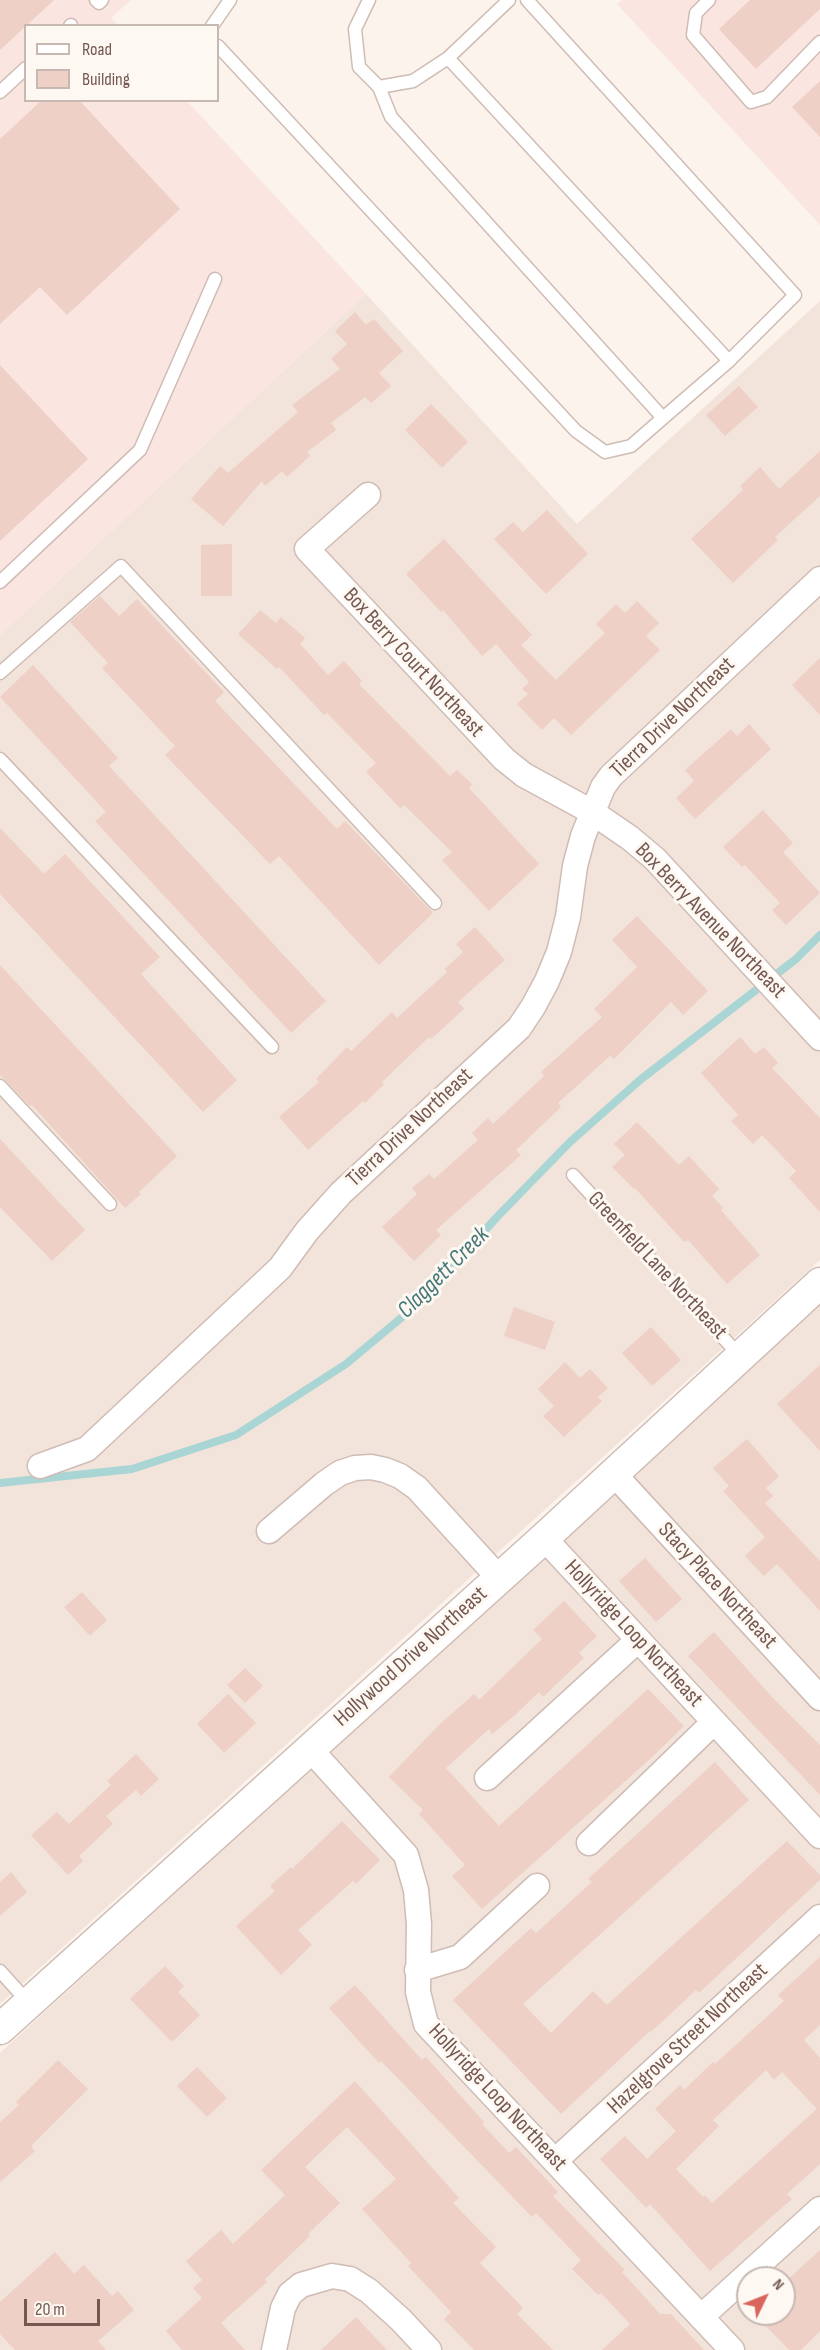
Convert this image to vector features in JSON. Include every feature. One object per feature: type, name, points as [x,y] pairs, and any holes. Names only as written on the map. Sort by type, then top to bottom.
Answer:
[{"type":"street","name":"Box Berry Court Northeast","points":[[368,495],[307,549],[504,759],[524,775],[592,812]]},
{"type":"street","name":"Tierra Drive Northeast","points":[[40,1466],[87,1449],[280,1268],[307,1231],[341,1193],[519,1028],[547,981],[559,952],[583,836],[592,812],[611,776],[820,579]]},
{"type":"street","name":"Box Berry Avenue Northeast","points":[[592,812],[656,859],[820,1038]]},
{"type":"street","name":"Hollywood Drive Northeast","points":[[0,2029],[544,1538],[820,1283]]},
{"type":"street","points":[[269,1531],[340,1473],[355,1468],[371,1467],[400,1476],[417,1488],[499,1578]]},
{"type":"street","name":"Stacy Place Northeast","points":[[614,1473],[820,1698]]},
{"type":"street","name":"Hollyridge Loop Northeast","points":[[544,1538],[820,1836]]},
{"type":"street","points":[[487,1778],[638,1640]]},
{"type":"street","points":[[589,1843],[714,1722]]},
{"type":"street","name":"Hollyridge Loop Northeast","points":[[310,1749],[406,1856],[416,1890],[419,1924],[418,1992],[426,2024],[732,2350]]},
{"type":"street","points":[[417,1970],[460,1957],[537,1886]]},
{"type":"street","name":"Hazelgrove Street Northeast","points":[[555,2161],[820,1917]]},
{"type":"street","points":[[701,2318],[820,2210]]},
{"type":"street","points":[[274,2350],[283,2308],[290,2294],[301,2285],[332,2276],[350,2279],[369,2291],[429,2350]]},
{"type":"lane","points":[[96,0],[99,3],[102,0]]},
{"type":"lane","points":[[213,24],[230,0]]},
{"type":"lane","points":[[369,0],[355,28],[359,67],[379,87],[391,117],[663,418]]},
{"type":"lane","points":[[379,87],[413,81],[448,58],[509,0]]},
{"type":"lane","points":[[219,47],[576,431],[605,452],[631,446],[729,361],[795,295],[527,0]]},
{"type":"lane","points":[[709,0],[696,13],[693,35],[751,102],[767,97],[820,42]]},
{"type":"lane","points":[[448,58],[729,361]]},
{"type":"lane","points":[[0,92],[24,70]]},
{"type":"lane","points":[[0,582],[140,450],[215,279]]},
{"type":"lane","points":[[0,673],[121,566],[435,903]]},
{"type":"lane","points":[[0,759],[272,1047]]},
{"type":"lane","points":[[0,1086],[110,1204]]},
{"type":"lane","name":"Greenfield Lane Northeast","points":[[573,1176],[741,1357]]},
{"type":"lane","points":[[0,1971],[28,2002]]},
{"type":"shaded area","points":[[0,0],[131,0],[111,18],[117,24],[24,24],[24,102],[188,102],[366,294],[0,635]]},
{"type":"shaded area","points":[[622,0],[820,0],[820,225],[617,4]]},
{"type":"shaded area","points":[[366,294],[577,524],[820,301],[820,1260],[0,2004],[0,635]]},
{"type":"shaded area","points":[[820,1302],[820,2350],[0,2350],[0,2053]]},
{"type":"building","points":[[0,0],[54,0],[28,24],[24,24],[24,28],[0,50]]},
{"type":"building","points":[[750,0],[820,0],[820,9],[756,69],[719,29]]},
{"type":"building","points":[[820,81],[820,137],[792,107]]},
{"type":"building","points":[[40,102],[81,102],[180,209],[67,315],[40,287],[0,324],[0,139]]},
{"type":"building","points":[[355,312],[366,325],[374,319],[403,351],[379,373],[391,386],[371,403],[365,397],[331,423],[336,430],[307,452],[310,456],[287,477],[282,471],[265,486],[262,481],[223,526],[191,499],[220,466],[228,473],[298,412],[292,405],[340,369],[331,359],[347,344],[335,331]]},
{"type":"building","points":[[0,365],[88,459],[0,541]]},
{"type":"building","points":[[739,386],[758,407],[725,436],[706,415]]},
{"type":"building","points":[[431,404],[468,442],[442,468],[405,430]]},
{"type":"building","points":[[820,451],[820,496],[775,537],[778,540],[733,583],[691,539],[743,490],[740,486],[760,467],[779,489]]},
{"type":"building","points":[[547,510],[588,554],[546,594],[494,539],[513,522],[523,532]]},
{"type":"building","points":[[444,539],[532,635],[521,645],[556,680],[605,633],[596,624],[616,604],[625,613],[637,601],[659,623],[646,636],[660,650],[571,735],[554,718],[542,730],[517,704],[528,694],[522,689],[529,682],[496,644],[482,656],[443,610],[441,612],[406,574]]},
{"type":"building","points":[[232,544],[232,596],[201,596],[201,545]]},
{"type":"building","points":[[100,596],[119,616],[137,599],[224,692],[215,701],[337,829],[345,821],[433,913],[379,965],[279,856],[270,864],[165,755],[175,746],[102,668],[108,663],[70,622]]},
{"type":"building","points":[[260,610],[276,623],[281,617],[305,638],[300,644],[328,675],[344,661],[362,681],[359,684],[450,776],[457,770],[472,784],[469,788],[539,864],[489,911],[442,860],[452,852],[404,805],[400,808],[366,772],[376,763],[327,713],[324,715],[279,667],[277,669],[238,634]]},
{"type":"building","points":[[820,658],[820,715],[792,685]]},
{"type":"building","points":[[33,665],[118,758],[109,766],[326,1001],[291,1033],[95,821],[106,812],[0,697]]},
{"type":"building","points":[[749,724],[771,749],[695,819],[676,798],[694,781],[685,770],[731,729],[737,736]]},
{"type":"building","points":[[763,810],[793,843],[783,852],[820,893],[786,925],[772,910],[780,903],[745,865],[742,867],[723,847]]},
{"type":"building","points":[[0,828],[44,874],[65,854],[160,957],[141,974],[237,1080],[203,1112],[0,894]]},
{"type":"building","points":[[637,916],[708,991],[683,1015],[671,1002],[614,1059],[610,1056],[558,1103],[561,1107],[516,1150],[521,1155],[436,1230],[441,1235],[414,1261],[382,1227],[417,1194],[412,1188],[429,1174],[434,1179],[478,1140],[472,1133],[488,1118],[493,1124],[544,1076],[541,1072],[602,1017],[594,1009],[637,967],[612,940]]},
{"type":"building","points":[[475,927],[505,960],[458,1002],[464,1009],[431,1039],[429,1037],[382,1082],[384,1084],[365,1103],[363,1101],[308,1150],[279,1117],[319,1082],[316,1079],[347,1047],[351,1051],[392,1012],[397,1018],[447,972],[445,969],[463,952],[456,944]]},
{"type":"building","points":[[0,965],[177,1156],[125,1208],[32,1105],[30,1106],[0,1075]]},
{"type":"building","points":[[740,1037],[755,1054],[764,1047],[778,1063],[772,1068],[820,1118],[820,1212],[789,1178],[796,1171],[762,1135],[753,1144],[731,1121],[738,1115],[701,1073]]},
{"type":"building","points":[[637,1122],[679,1165],[689,1156],[719,1189],[712,1196],[723,1208],[721,1210],[760,1255],[727,1284],[688,1240],[684,1242],[635,1188],[612,1167],[625,1155],[614,1144]]},
{"type":"building","points":[[0,1139],[85,1230],[52,1261],[0,1207]]},
{"type":"building","points":[[514,1307],[555,1322],[545,1350],[504,1336]]},
{"type":"building","points":[[651,1327],[681,1360],[652,1386],[622,1353]]},
{"type":"building","points":[[565,1362],[580,1378],[590,1369],[608,1388],[598,1397],[602,1401],[564,1437],[543,1416],[554,1406],[538,1389]]},
{"type":"building","points":[[820,1365],[820,1451],[777,1404]]},
{"type":"building","points":[[747,1439],[779,1476],[766,1488],[773,1496],[765,1503],[820,1561],[820,1611],[777,1564],[764,1576],[745,1556],[765,1537],[723,1491],[729,1486],[713,1468]]},
{"type":"building","points":[[645,1558],[682,1599],[656,1622],[619,1581]]},
{"type":"building","points":[[82,1592],[107,1620],[90,1636],[64,1607]]},
{"type":"building","points":[[564,1601],[597,1636],[579,1653],[584,1658],[543,1697],[539,1692],[492,1734],[489,1729],[446,1768],[499,1826],[648,1689],[684,1726],[482,1909],[452,1876],[465,1865],[419,1814],[423,1810],[389,1777],[440,1724],[474,1694],[479,1700],[542,1639],[533,1630]]},
{"type":"building","points":[[714,1632],[772,1697],[820,1745],[820,1795],[688,1656]]},
{"type":"building","points":[[245,1668],[263,1686],[245,1703],[227,1685]]},
{"type":"building","points":[[228,1694],[256,1723],[224,1753],[197,1724]]},
{"type":"building","points":[[136,1754],[159,1779],[141,1796],[136,1790],[106,1816],[113,1824],[79,1856],[83,1861],[68,1875],[31,1835],[57,1812],[69,1824],[111,1785],[107,1781]]},
{"type":"building","points":[[715,1762],[749,1800],[523,2004],[551,2033],[593,1991],[607,2005],[787,1841],[820,1875],[820,1880],[699,1993],[696,1990],[561,2114],[453,2000],[531,1928],[536,1933],[592,1882],[588,1879]]},
{"type":"building","points":[[342,1821],[380,1860],[356,1884],[353,1881],[298,1930],[312,1945],[281,1975],[236,1926],[275,1891],[270,1886],[291,1867],[292,1869]]},
{"type":"building","points":[[11,1872],[27,1892],[0,1916],[0,1882]]},
{"type":"building","points":[[820,1957],[820,2025],[804,2040],[820,2058],[820,2164],[787,2194],[792,2199],[710,2271],[650,2204],[646,2208],[600,2159],[625,2136],[647,2159],[676,2131],[655,2109],[680,2085],[684,2090],[784,2001],[778,1995]],"holes":[[[766,2070],[774,2080],[782,2072],[817,2109],[712,2203],[705,2195],[703,2197],[676,2169],[719,2126],[713,2120]]]},
{"type":"building","points":[[165,1966],[184,1986],[178,1992],[200,2015],[172,2042],[130,1999]]},
{"type":"building","points":[[355,1985],[422,2060],[426,2057],[509,2153],[516,2147],[558,2192],[553,2196],[625,2270],[622,2272],[660,2314],[671,2314],[704,2350],[602,2350],[630,2324],[601,2293],[598,2295],[572,2269],[581,2260],[536,2213],[532,2217],[381,2061],[379,2063],[329,2008]]},
{"type":"building","points":[[58,2060],[88,2089],[31,2146],[35,2151],[0,2182],[0,2122],[19,2105],[16,2102]]},
{"type":"building","points":[[197,2067],[227,2098],[207,2117],[177,2086]]},
{"type":"building","points":[[355,2081],[459,2198],[453,2203],[496,2247],[480,2263],[523,2308],[517,2314],[553,2350],[474,2350],[444,2319],[451,2312],[408,2266],[411,2263],[362,2209],[396,2179],[347,2127],[305,2167],[340,2203],[308,2234],[310,2236],[265,2279],[267,2282],[221,2323],[245,2350],[182,2350],[166,2331],[202,2298],[193,2288],[202,2280],[186,2261],[221,2230],[233,2244],[285,2195],[261,2170]]},
{"type":"building","points":[[820,2250],[820,2331],[801,2350],[789,2350],[766,2326],[796,2326],[796,2272]]},
{"type":"building","points":[[55,2252],[74,2274],[84,2265],[112,2296],[118,2291],[134,2310],[98,2341],[106,2350],[15,2350],[0,2334],[0,2302]]},
{"type":"building","points":[[356,2317],[387,2350],[321,2350]]},
{"type":"waterway","name":"Claggett Creek","points":[[0,1483],[132,1469],[236,1435],[346,1364],[425,1298],[496,1218],[570,1142],[640,1080],[796,959],[820,935]]}]
